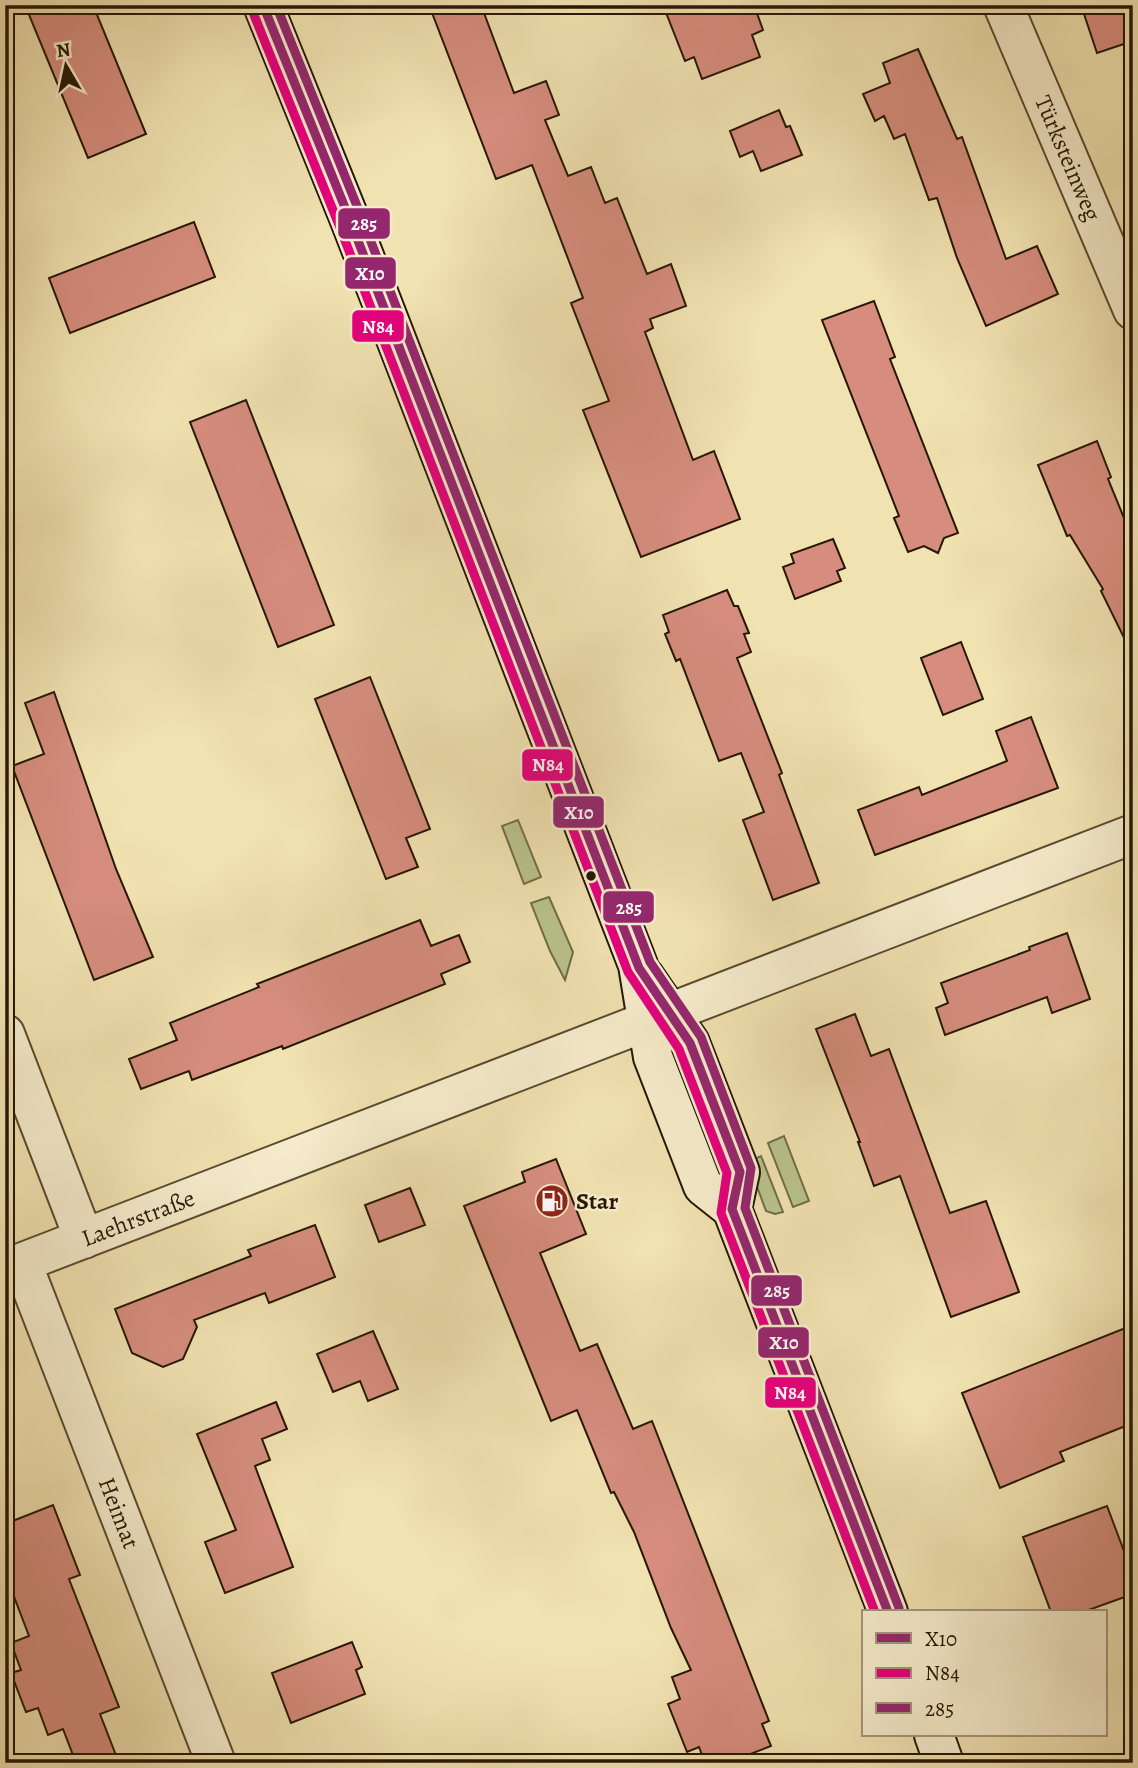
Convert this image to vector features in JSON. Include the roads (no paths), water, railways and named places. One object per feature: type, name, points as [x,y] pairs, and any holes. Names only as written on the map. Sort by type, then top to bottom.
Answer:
[{"type":"street","points":[[263,5],[360,245],[659,1017],[690,1043],[740,1172],[732,1209],[887,1610]]},
{"type":"street","name":"Türksteinweg","points":[[1003,5],[1133,310]]},
{"type":"street","name":"Laehrstraße","points":[[14,1266],[1133,834]]},
{"type":"street","points":[[5,1034],[84,1239]]},
{"type":"street","name":"Heimat","points":[[14,1266],[216,1763]]},
{"type":"street","points":[[934,1736],[944,1763]]},
{"type":"place","name":"Star","points":[[552,1201]]}]
